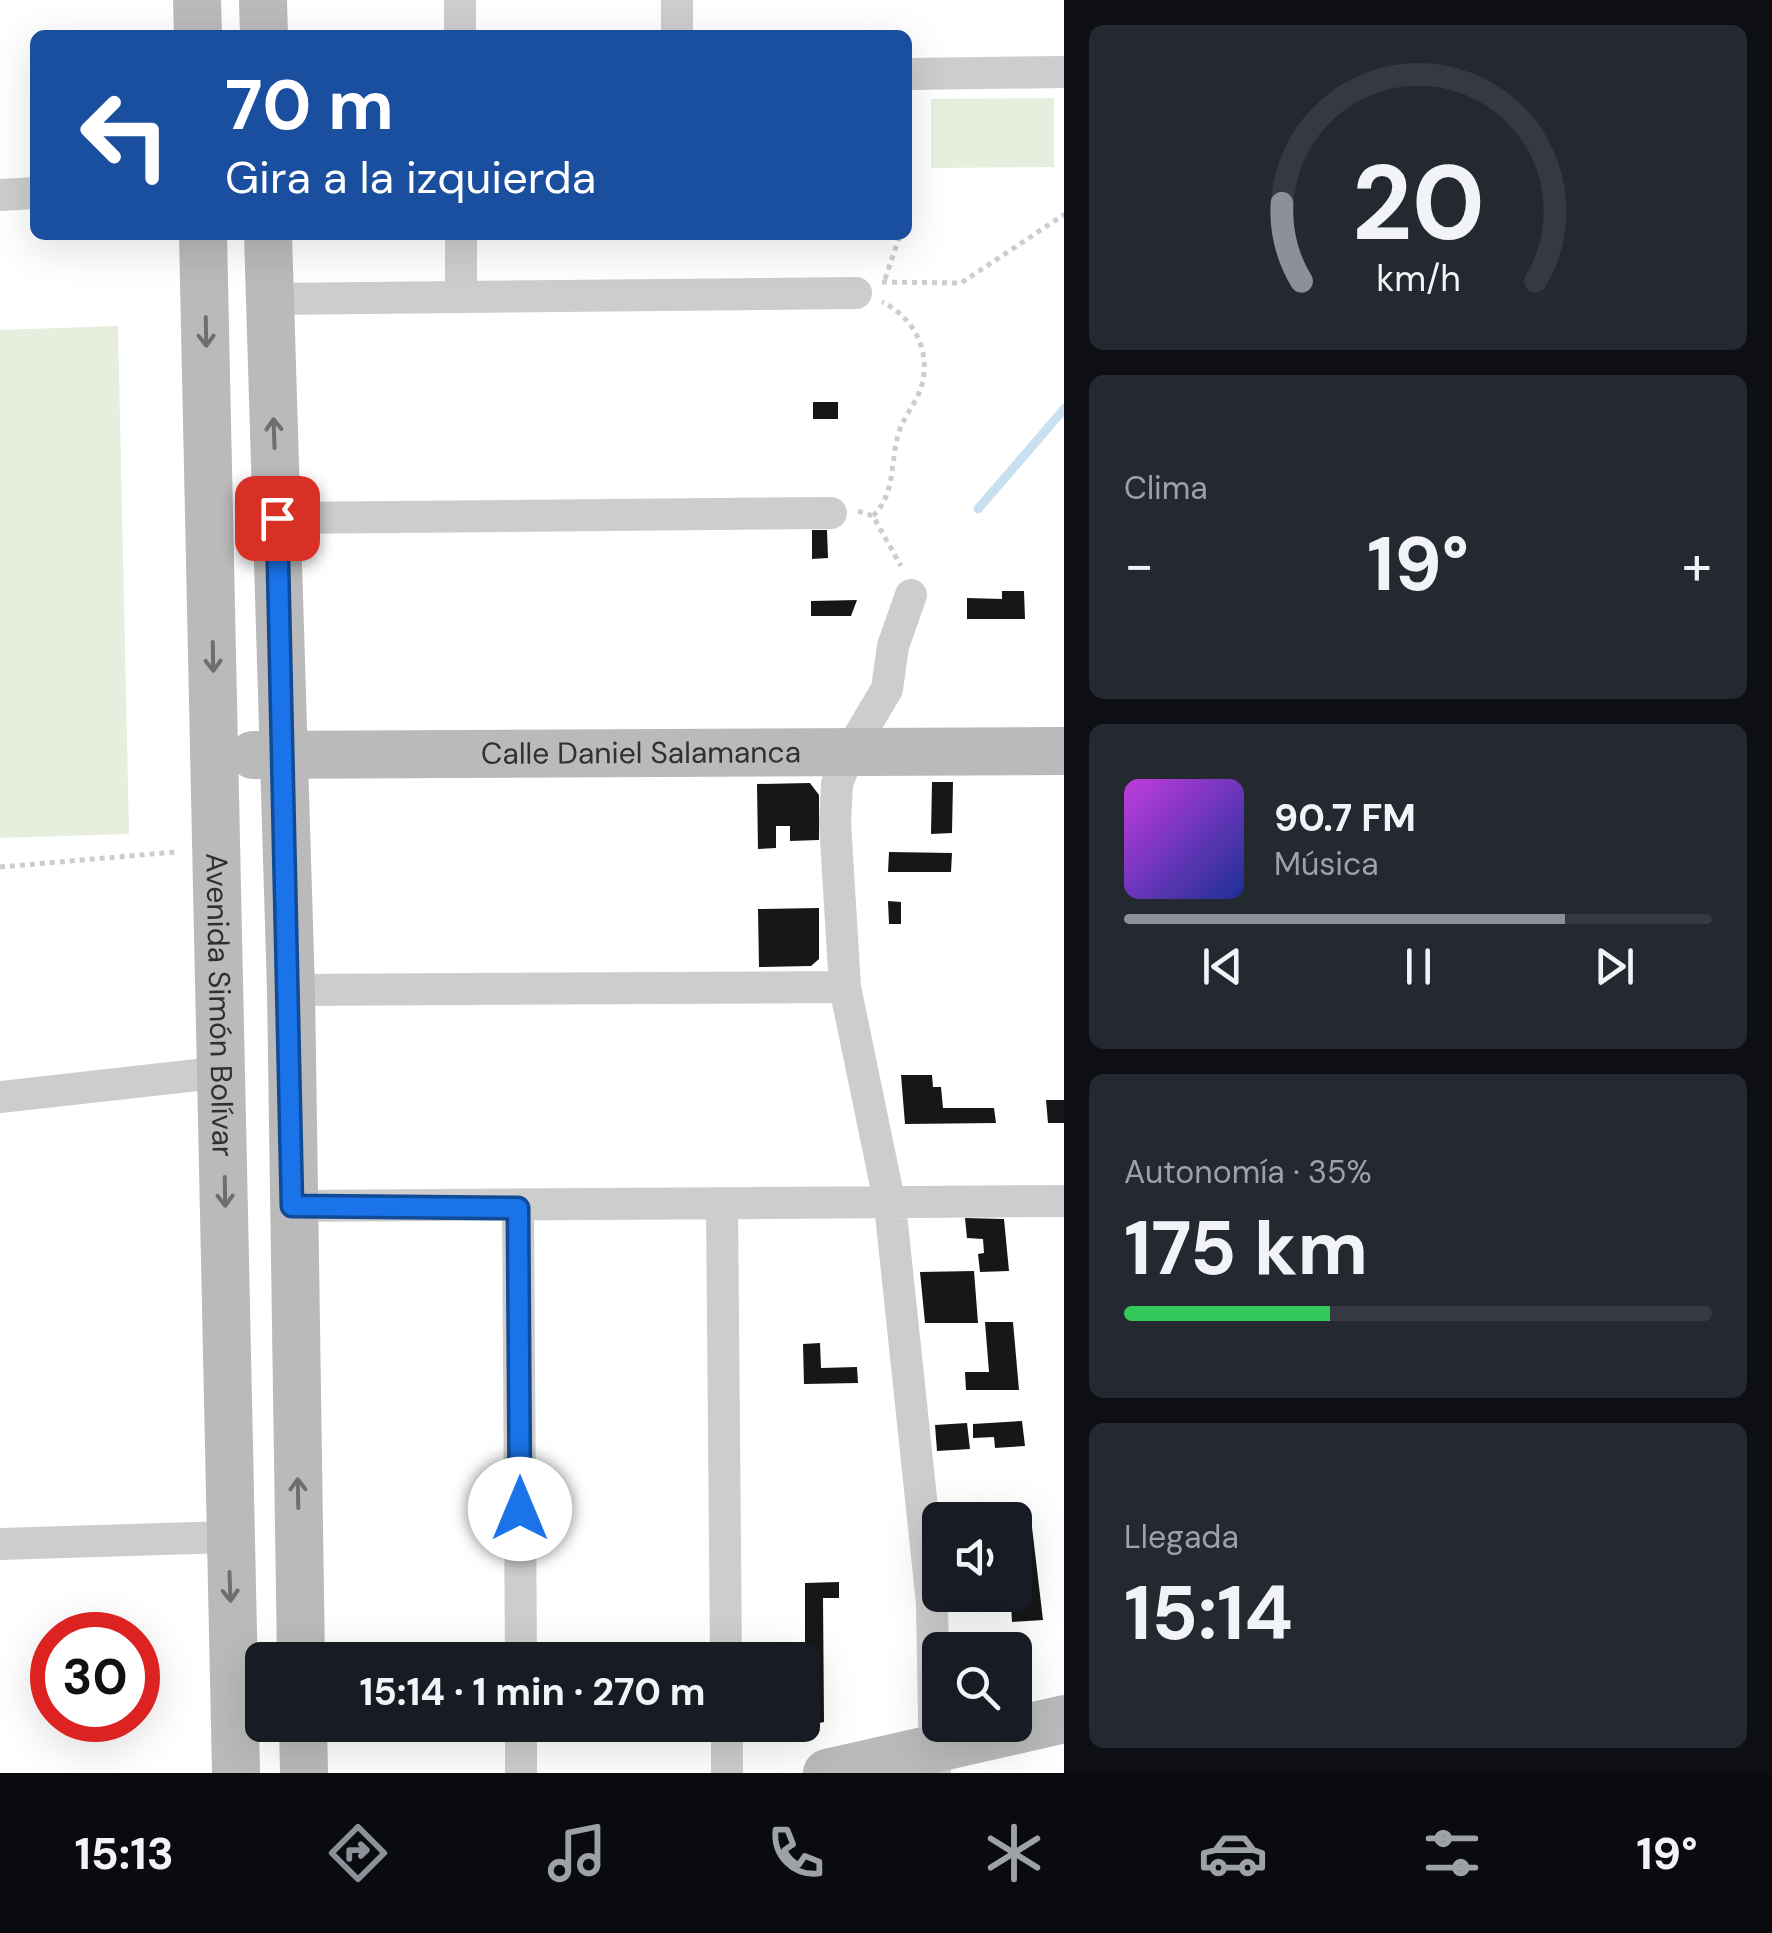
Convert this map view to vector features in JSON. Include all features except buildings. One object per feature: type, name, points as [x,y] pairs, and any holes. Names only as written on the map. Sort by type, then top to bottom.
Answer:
[{"type":"street","points":[[196,0],[198,30]]},
{"type":"street","points":[[263,0],[264,30]]},
{"type":"street","points":[[460,0],[460,30]]},
{"type":"street","points":[[677,0],[677,30]]},
{"type":"street","points":[[912,74],[1064,72]]},
{"type":"street","points":[[0,195],[30,193]]},
{"type":"street","name":"Avenida Simón Bolívar","points":[[203,240],[218,756],[228,1537],[236,1773]]},
{"type":"street","points":[[268,240],[285,754],[302,1642]]},
{"type":"street","points":[[461,240],[461,296]]},
{"type":"street","points":[[270,299],[869,287]]},
{"type":"street","points":[[277,518],[830,512]]},
{"type":"street","points":[[910,595],[893,646],[887,688],[849,753],[838,784],[835,822],[845,987],[890,1205],[932,1603],[936,1760]]},
{"type":"street","name":"Calle Daniel Salamanca","points":[[218,756],[1064,751]]},
{"type":"street","points":[[290,990],[845,987]]},
{"type":"street","points":[[0,1096],[224,1072]]},
{"type":"street","points":[[292,1206],[518,1208],[1064,1200]]},
{"type":"street","points":[[722,1206],[726,1642]]},
{"type":"street","points":[[518,1208],[520,1642]]},
{"type":"street","points":[[0,1544],[228,1537]]},
{"type":"street","points":[[827,1773],[936,1760],[1064,1719]]},
{"type":"street","points":[[303,1742],[304,1773]]},
{"type":"street","points":[[521,1742],[521,1773]]},
{"type":"street","points":[[727,1742],[728,1773]]},
{"type":"path","points":[[869,287],[961,283],[1064,214]]},
{"type":"path","points":[[869,287],[892,266],[899,240]]},
{"type":"path","points":[[869,287],[870,296],[906,315],[922,346],[926,370],[898,432],[888,496],[873,516]]},
{"type":"path","points":[[830,512],[873,516]]},
{"type":"path","points":[[873,516],[896,552],[910,595]]},
{"type":"path","points":[[0,867],[219,848]]},
{"type":"green space","points":[[1054,98],[1054,167],[931,168],[931,99]]},
{"type":"green space","points":[[118,326],[129,834],[0,838],[0,330]]},
{"type":"waterway","points":[[978,509],[1064,409]]},
{"type":"route","points":[[277,518],[289,911],[292,1206],[518,1208],[520,1509]]}]
